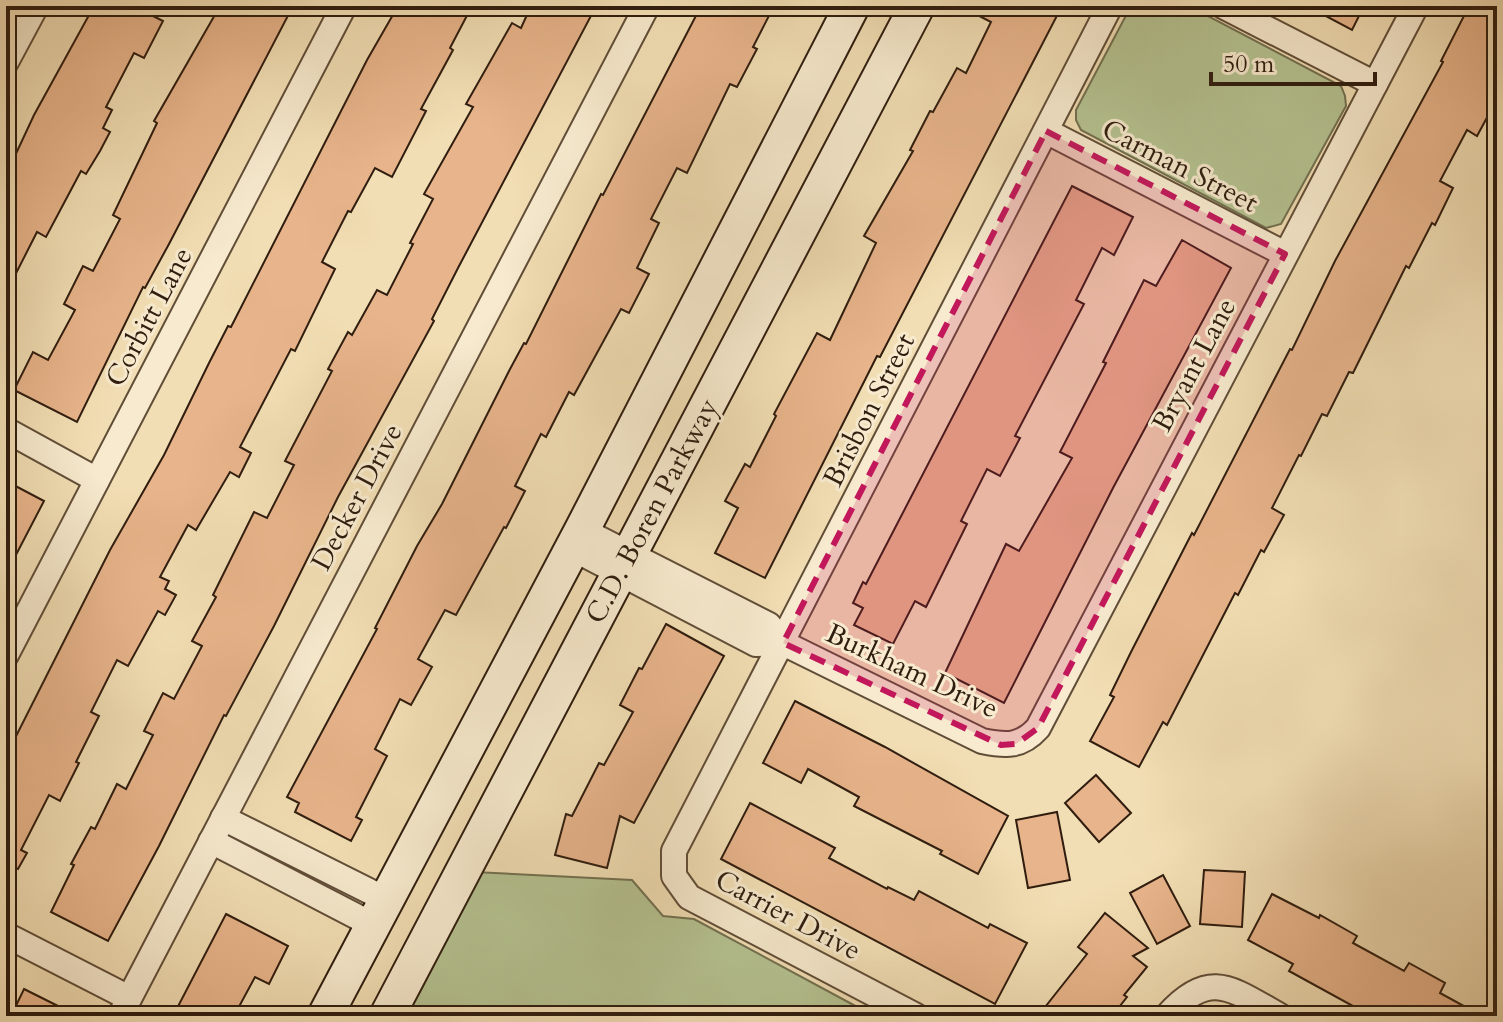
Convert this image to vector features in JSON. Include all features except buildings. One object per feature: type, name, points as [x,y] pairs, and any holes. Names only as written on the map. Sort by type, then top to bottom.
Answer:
[{"type":"street","points":[[6,62],[36,6]]},
{"type":"street","name":"Corbitt Lane","points":[[6,655],[344,6]]},
{"type":"street","name":"Decker Drive","points":[[125,1007],[647,6]]},
{"type":"street","name":"C.D. Boren Parkway","points":[[325,1016],[577,539],[852,6]]},
{"type":"street","name":"C.D. Boren Parkway","points":[[387,1016],[917,6]]},
{"type":"street","name":"Brisbon Street","points":[[679,839],[1110,6]]},
{"type":"street","points":[[1223,6],[1375,84]]},
{"type":"street","name":"Bryant Lane","points":[[1016,744],[1028,739],[1038,728],[1416,6]]},
{"type":"street","name":"Carman Street","points":[[1046,131],[1285,254]]},
{"type":"street","points":[[6,430],[97,480]]},
{"type":"street","name":"Burkham Drive","points":[[577,539],[625,564],[769,625],[783,643],[982,741],[1016,744]]},
{"type":"street","points":[[223,818],[380,913]]},
{"type":"street","name":"Carrier Drive","points":[[679,839],[674,851],[674,876],[689,897],[916,1016]]},
{"type":"street","points":[[211,841],[380,913]]},
{"type":"street","points":[[6,935],[125,1007]]},
{"type":"street","points":[[1167,1016],[1185,997],[1197,990],[1223,987],[1280,1016]]},
{"type":"highlighted area","points":[[1046,131],[1285,254],[1038,728],[1016,744],[1001,745],[783,643]]},
{"type":"green space","points":[[1131,6],[1189,6],[1341,86],[1346,106],[1281,224],[1266,228],[1081,130],[1076,120],[1076,110]]},
{"type":"green space","points":[[474,872],[632,880],[663,916],[694,919],[874,1016],[402,1016]]}]
